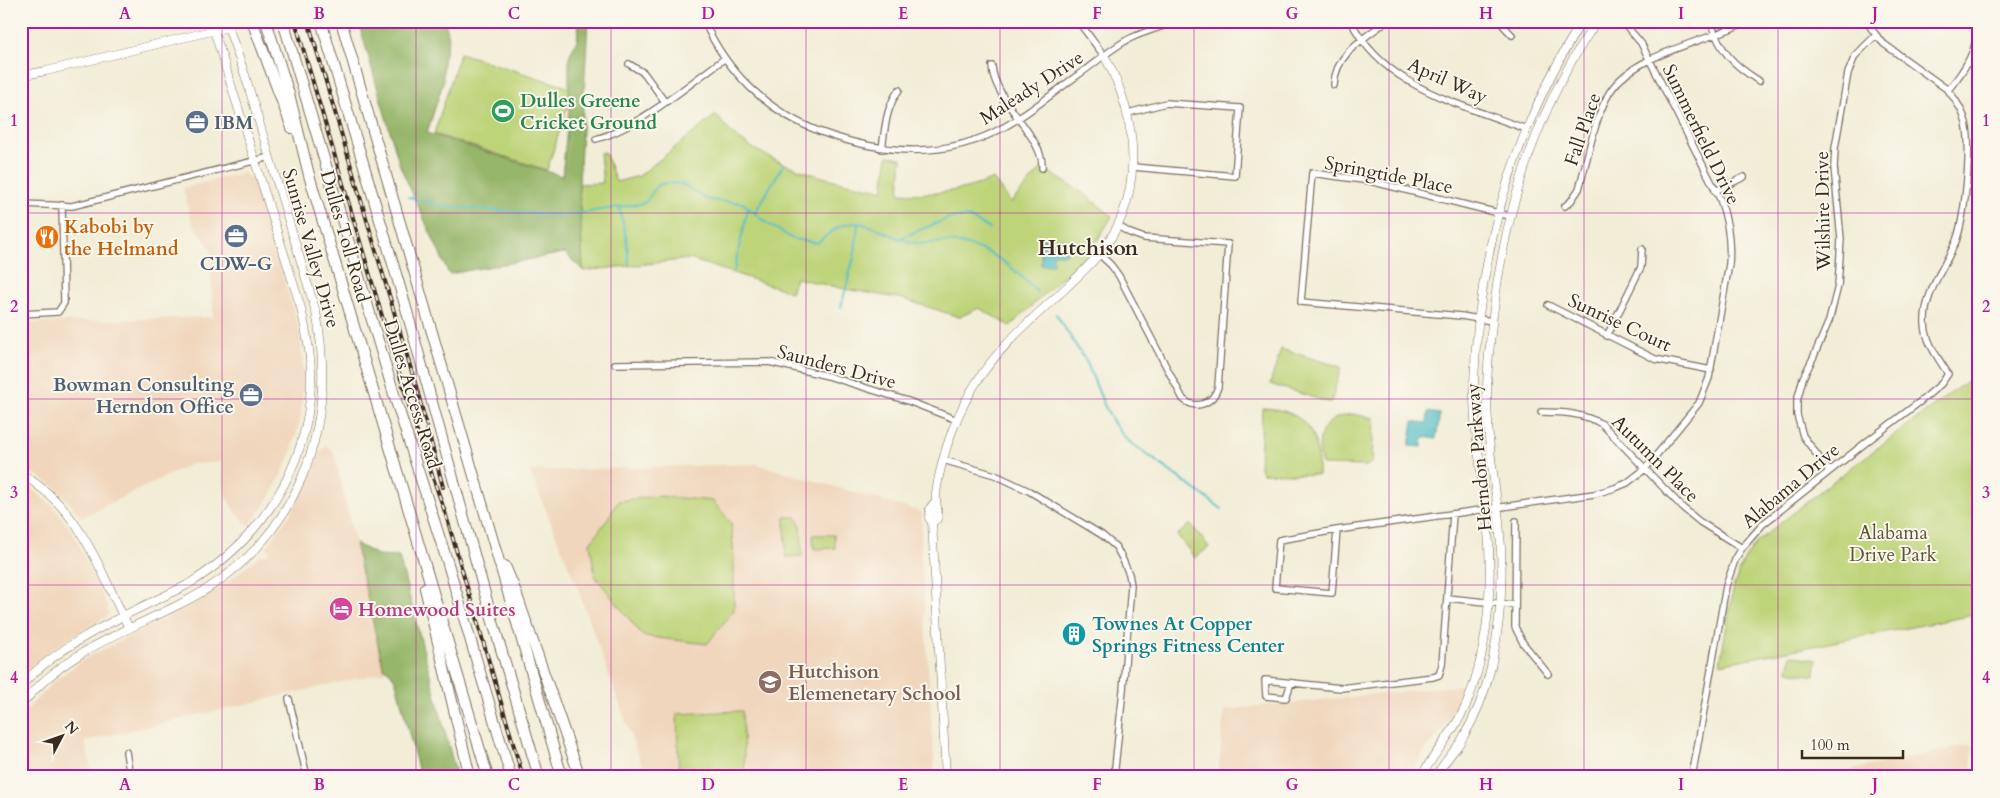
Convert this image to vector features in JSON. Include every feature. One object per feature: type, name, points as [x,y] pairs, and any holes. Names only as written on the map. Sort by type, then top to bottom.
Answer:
[{"type":"highway","points":[[252,21],[310,175]]},
{"type":"highway","name":"Dulles Toll Road","points":[[266,21],[289,94],[310,175],[488,777]]},
{"type":"highway","points":[[272,21],[282,55],[289,94]]},
{"type":"highway","name":"Dulles Access Road","points":[[284,21],[391,386],[448,564],[511,777]]},
{"type":"highway","name":"Dulles Access Road","points":[[321,21],[406,309],[490,612],[539,777]]},
{"type":"highway","points":[[334,21],[352,83],[374,132]]},
{"type":"highway","points":[[341,21],[562,777]]},
{"type":"highway","points":[[408,509],[440,655],[470,777]]},
{"type":"highway","points":[[491,533],[515,590],[580,777]]},
{"type":"main road","name":"Sunrise Valley Drive","points":[[21,685],[38,668],[67,646],[205,574],[220,563],[245,540],[270,510],[288,478],[305,428],[311,382],[307,338],[300,308],[210,21]]},
{"type":"main road","name":"Herndon Parkway","points":[[1421,777],[1456,726],[1467,704],[1478,666],[1489,602],[1489,547],[1477,443],[1474,396],[1486,270],[1498,213],[1512,164],[1526,129],[1549,79],[1582,21]]},
{"type":"main road","name":"Herndon Parkway","points":[[1436,777],[1467,732],[1482,699],[1494,654],[1501,604],[1502,566],[1498,507],[1487,418],[1487,372],[1498,273],[1510,216],[1520,177],[1537,133],[1566,72],[1597,21]]},
{"type":"main road","name":"Sunrise Valley Drive","points":[[21,705],[46,678],[70,660],[96,644],[187,601],[210,587],[239,564],[266,536],[283,512],[304,474],[313,448],[321,413],[323,384],[320,330],[246,75],[227,24]]},
{"type":"main road","points":[[21,73],[30,74],[46,71],[214,30],[227,24]]},
{"type":"main road","points":[[946,777],[932,522],[929,518],[930,508],[935,502],[943,460],[957,420],[982,375],[1006,345],[1099,254],[1118,226],[1127,201],[1133,167],[1133,144],[1128,113],[1118,84],[1105,57]]},
{"type":"main road","points":[[21,474],[53,496],[72,517],[129,628]]},
{"type":"street","name":"Maleady Drive","points":[[704,21],[724,59],[749,88],[790,118],[835,137],[882,148],[920,151],[952,147],[988,136],[1018,119],[1130,39],[1177,21]]},
{"type":"street","points":[[1078,21],[1105,57]]},
{"type":"street","points":[[1235,21],[1242,23]]},
{"type":"street","name":"April Way","points":[[1351,21],[1362,40],[1382,63],[1413,85],[1526,129]]},
{"type":"street","points":[[1334,86],[1339,64],[1352,47],[1388,21]]},
{"type":"street","points":[[1499,21],[1512,35]]},
{"type":"street","name":"Summerfield Drive","points":[[1337,530],[1332,593],[1275,588],[1279,540],[1337,530],[1453,514],[1485,508],[1602,492],[1627,483],[1645,469],[1699,403],[1705,391],[1711,370],[1730,248],[1727,222],[1715,191],[1650,61],[1635,34],[1622,21]]},
{"type":"street","points":[[1710,21],[1719,44],[1734,63],[1759,81]]},
{"type":"street","name":"Fall Place","points":[[1565,206],[1571,201],[1578,189],[1607,95],[1621,78],[1650,61],[1747,21]]},
{"type":"street","points":[[1866,21],[1876,35],[1892,50],[1948,90],[1968,63],[1977,40],[1979,22]]},
{"type":"street","name":"Wilshire Drive","points":[[1829,471],[1803,436],[1797,415],[1797,400],[1802,378],[1826,328],[1838,286],[1841,239],[1834,167],[1835,148],[1848,73],[1855,56],[1876,35]]},
{"type":"street","points":[[596,139],[621,130],[724,59]]},
{"type":"street","points":[[630,64],[644,73],[664,102]]},
{"type":"street","points":[[992,66],[992,74],[997,88],[1038,150],[1042,168]]},
{"type":"street","points":[[882,148],[888,111],[899,90]]},
{"type":"street","name":"Alabama Drive","points":[[1692,777],[1720,610],[1729,573],[1742,548],[1763,524],[1921,401],[1941,384],[1948,374],[1929,344],[1925,318],[1931,292],[1958,235],[1964,202],[1968,133],[1962,110],[1948,90]]},
{"type":"street","points":[[1128,113],[1166,103],[1240,108],[1235,176],[1133,167]]},
{"type":"street","points":[[21,204],[72,206],[270,157]]},
{"type":"street","name":"Springtide Place","points":[[1492,321],[1301,302],[1312,174],[1370,181],[1510,216]]},
{"type":"street","points":[[1715,191],[1744,177]]},
{"type":"street","points":[[21,314],[58,312],[64,303],[62,205]]},
{"type":"street","points":[[1099,254],[1119,276],[1183,399],[1188,403],[1200,405],[1211,399],[1218,387],[1228,244],[1144,238],[1118,226]]},
{"type":"street","points":[[1607,336],[1641,267],[1642,249]]},
{"type":"street","name":"Sunrise Court","points":[[1548,305],[1656,359],[1711,370]]},
{"type":"street","name":"Saunders Drive","points":[[614,364],[769,362],[837,379],[908,401],[957,420]]},
{"type":"street","name":"Autumn Place","points":[[1541,412],[1575,413],[1592,419],[1610,431],[1683,508],[1700,522],[1742,548]]},
{"type":"street","points":[[943,460],[995,475],[1029,490],[1102,535],[1116,548],[1122,558],[1129,574],[1130,585],[1123,690],[1114,777]]},
{"type":"street","points":[[1292,683],[1286,698],[1266,696],[1265,680],[1341,688],[1439,675],[1442,665],[1453,514]]},
{"type":"street","points":[[1516,521],[1515,627],[1522,643],[1548,674]]},
{"type":"street","points":[[1447,598],[1515,605]]},
{"type":"street","points":[[289,699],[304,776]]},
{"type":"street","points":[[126,752],[130,777]]},
{"type":"shaded area","points":[[243,173],[254,181],[297,322],[301,341],[304,381],[300,421],[289,459],[271,495],[249,526],[235,512],[225,495],[221,462],[191,464],[82,517],[55,487],[21,465],[21,323],[213,317],[211,249],[192,223],[183,188]]},
{"type":"shaded area","points":[[325,447],[331,448],[334,453],[385,672],[85,741],[93,777],[21,777],[21,717],[23,714],[52,683],[86,658],[195,603],[224,585],[259,556],[268,554],[270,552],[266,548],[291,513],[311,476],[320,451]]},
{"type":"shaded area","name":"Hutchison Elemenetary School","points":[[756,464],[922,512],[921,557],[935,777],[646,777],[577,587],[530,471]]},
{"type":"shaded area","points":[[21,481],[52,505],[72,531],[108,607],[108,614],[105,618],[52,649],[21,676]]},
{"type":"shaded area","points":[[1466,685],[1459,706],[1423,754],[1410,777],[1218,777],[1224,710]]},
{"type":"shaded area","points":[[1973,744],[1971,777],[1819,777]]},
{"type":"green space","points":[[369,21],[445,21],[449,38],[443,61],[443,83],[427,133],[562,176],[569,109],[569,56],[577,41],[579,21],[588,21],[579,184],[583,271],[565,253],[449,274],[400,166],[361,31]]},
{"type":"green space","name":"Dulles Greene Cricket Ground","points":[[460,53],[573,89],[547,170],[434,134]]},
{"type":"green space","points":[[716,115],[732,133],[767,156],[825,178],[883,190],[888,156],[902,158],[899,193],[947,192],[993,179],[1011,203],[1042,168],[1083,193],[1112,216],[1094,247],[1010,326],[979,308],[959,317],[903,299],[796,278],[791,292],[690,259],[583,271],[579,184],[603,183],[600,153],[605,152],[616,182],[639,176]]},
{"type":"green space","points":[[1281,349],[1341,367],[1331,403],[1270,384]]},
{"type":"green space","name":"Alabama Drive Park","points":[[1979,372],[1979,529],[1974,615],[1720,664],[1734,585],[1745,558],[1757,542],[1828,485]]},
{"type":"green space","points":[[1262,408],[1277,409],[1290,413],[1307,426],[1313,436],[1316,447],[1318,475],[1263,473],[1260,469]]},
{"type":"green space","points":[[1352,414],[1374,418],[1372,462],[1366,466],[1322,465],[1319,446],[1323,430],[1333,420]]},
{"type":"green space","points":[[659,496],[713,501],[731,523],[734,558],[734,610],[707,644],[643,636],[595,576],[590,543],[618,501]]},
{"type":"green space","points":[[785,517],[796,517],[801,526],[802,556],[786,557]]},
{"type":"green space","points":[[1191,524],[1209,547],[1195,558],[1177,535]]},
{"type":"green space","points":[[813,535],[834,535],[835,548],[814,549]]},
{"type":"green space","points":[[355,543],[379,556],[399,557],[457,777],[420,777],[396,682],[391,673],[383,667]]},
{"type":"green space","points":[[1791,655],[1817,660],[1814,676],[1788,671]]},
{"type":"green space","points":[[742,711],[745,777],[679,777],[677,714]]},
{"type":"water","points":[[1041,239],[1067,239],[1067,254],[1053,254],[1053,265],[1041,265]]},
{"type":"water","points":[[1428,412],[1440,414],[1436,439],[1423,437],[1422,447],[1409,446],[1413,421],[1427,423]]},
{"type":"waterway","points":[[363,26],[365,21]]},
{"type":"waterway","points":[[755,213],[783,165]]},
{"type":"waterway","points":[[408,197],[445,206],[562,216],[645,203],[657,186],[665,183],[682,184],[708,200],[743,203],[765,222],[793,239],[817,243],[839,227],[859,223],[869,225],[905,241],[923,244],[950,242],[976,247],[1009,266],[1037,292]]},
{"type":"waterway","points":[[619,207],[626,236],[629,264]]},
{"type":"waterway","points":[[734,271],[748,208]]},
{"type":"waterway","points":[[898,239],[949,218],[968,217],[990,229]]},
{"type":"waterway","points":[[841,307],[855,253],[858,224]]},
{"type":"waterway","points":[[1056,314],[1087,363],[1105,407],[1115,425],[1127,440],[1222,509]]},
{"type":"railway","points":[[295,21],[387,333],[417,432],[445,512],[523,777]]},
{"type":"railway","points":[[308,21],[416,386],[443,487]]},
{"type":"place","name":"Dulles Greene Cricket Ground","points":[[503,111]]},
{"type":"place","name":"IBM","points":[[197,122]]},
{"type":"place","name":"CDW-G","points":[[236,236]]},
{"type":"place","name":"Kabobi by the Helmand","points":[[47,237]]},
{"type":"place","name":"Bowman Consulting Herndon Office","points":[[251,395]]},
{"type":"place","name":"Homewood Suites","points":[[341,609]]},
{"type":"place","name":"Townes At Copper Springs Fitness Center","points":[[1074,634]]},
{"type":"place","name":"Hutchison Elemenetary School","points":[[770,682]]},
{"type":"district","name":"Hutchison","points":[[1088,248]]}]
